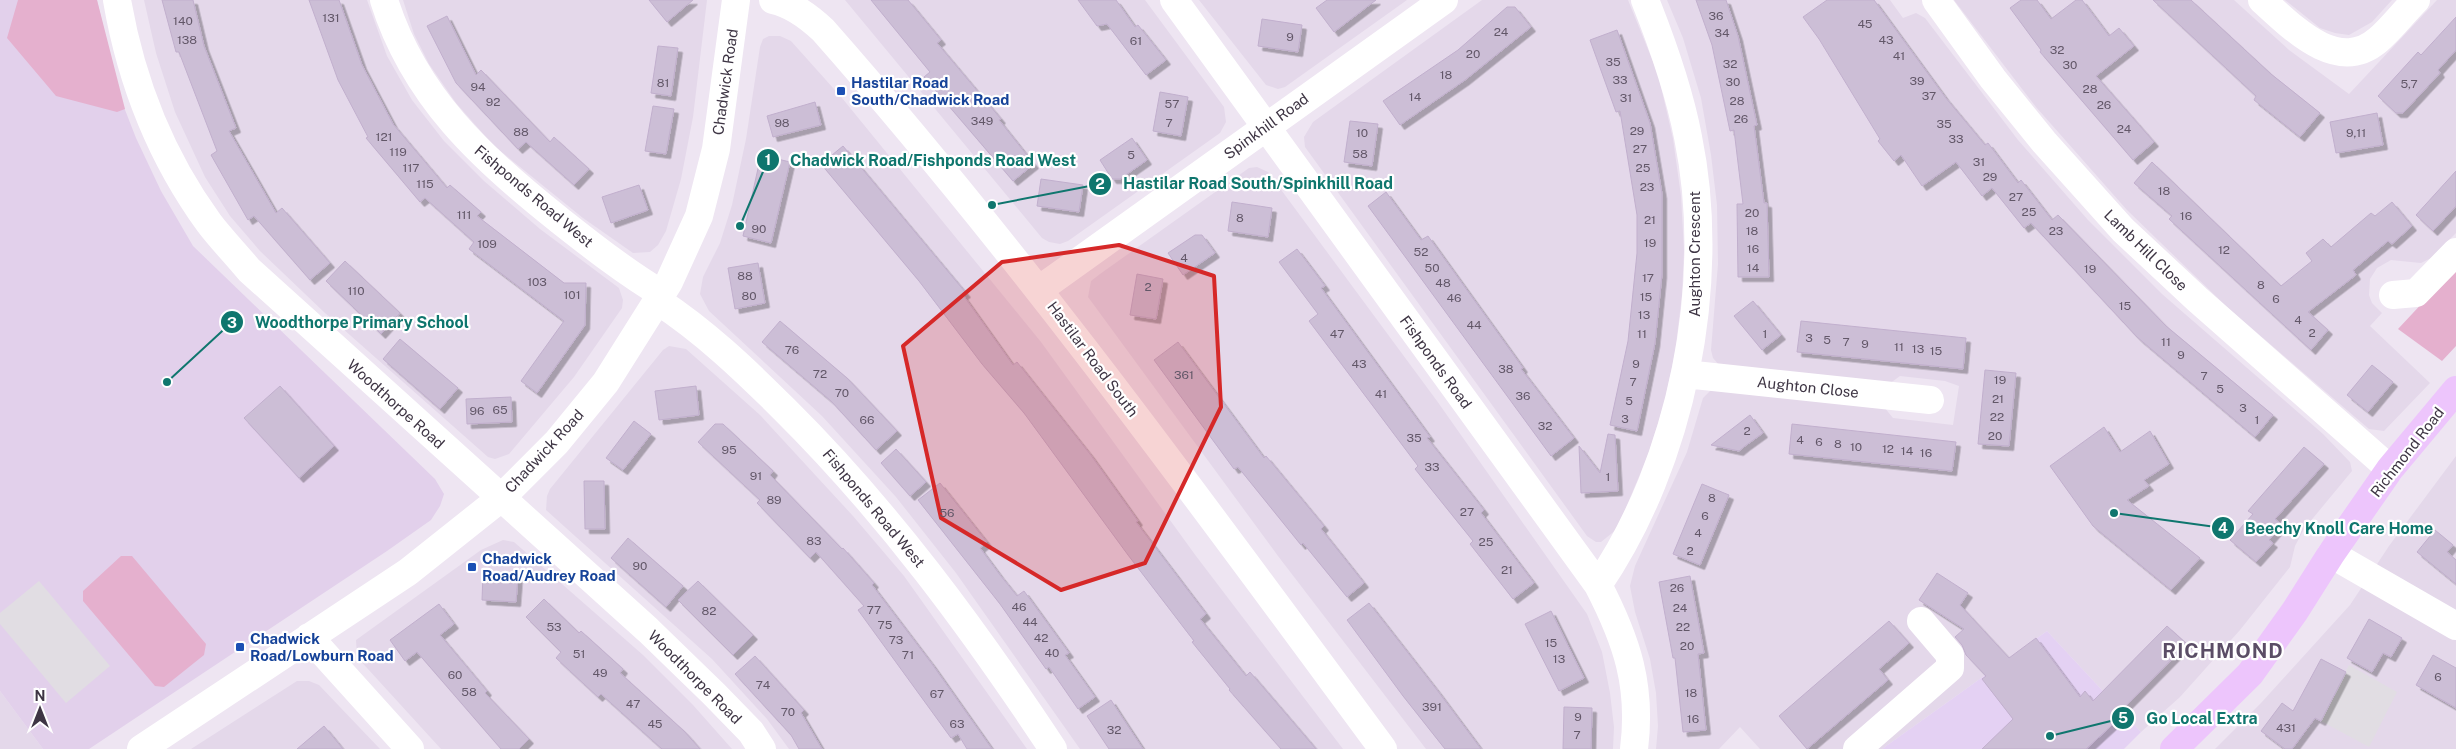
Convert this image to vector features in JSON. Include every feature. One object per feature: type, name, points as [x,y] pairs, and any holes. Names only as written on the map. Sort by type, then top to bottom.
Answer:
[{"type":"main road","name":"Richmond Road","points":[[2174,749],[2250,674],[2295,611],[2331,554],[2390,469],[2456,390]]},
{"type":"street","name":"Woodthorpe Road","points":[[116,0],[121,27],[136,82],[155,131],[180,180],[210,224],[249,270],[668,649],[745,726],[762,749]]},
{"type":"street","name":"Fishponds Road West","points":[[384,0],[396,33],[410,62],[441,109],[473,146],[522,190],[660,298],[745,370],[814,438],[876,507],[928,572],[1012,686],[1053,749]]},
{"type":"street","name":"Chadwick Road","points":[[141,749],[408,572],[501,498],[556,443],[606,382],[660,298],[690,240],[709,182],[720,120],[736,0]]},
{"type":"street","name":"Hastilar Road South","points":[[773,0],[788,5],[811,19],[823,30],[902,120],[1040,289],[1122,396],[1383,749]]},
{"type":"street","name":"Fishponds Road","points":[[1174,0],[1598,586],[1616,620],[1633,670],[1637,727],[1634,749]]},
{"type":"street","name":"Spinkhill Road","points":[[1040,289],[1444,0]]},
{"type":"street","name":"Aughton Crescent","points":[[1598,586],[1621,551],[1645,500],[1668,439],[1685,374],[1694,321],[1697,273],[1696,195],[1688,138],[1675,83],[1645,0]]},
{"type":"street","name":"Lamb Hill Close","points":[[1936,0],[1993,79],[2027,121],[2123,230],[2197,300],[2390,469]]},
{"type":"street","points":[[2262,0],[2304,38],[2320,46],[2338,51],[2359,51],[2377,40],[2416,0]]},
{"type":"street","points":[[2393,295],[2416,293],[2456,252]]},
{"type":"street","name":"Aughton Close","points":[[1685,374],[1930,400]]},
{"type":"street","points":[[2331,554],[2456,626]]},
{"type":"street","points":[[1857,749],[1950,668],[1950,655],[1921,621]]},
{"type":"street","points":[[310,637],[410,749]]},
{"type":"highlighted area","points":[[1119,245],[1214,276],[1221,407],[1145,563],[1061,590],[941,518],[903,346],[1002,262]]},
{"type":"shaded area","points":[[0,0],[97,0],[120,97],[136,138],[161,191],[193,246],[435,479],[444,494],[440,506],[431,520],[89,749],[43,749],[0,691]]},
{"type":"shaded area","points":[[18,0],[97,0],[125,109],[117,112],[56,96],[7,38]]},
{"type":"shaded area","points":[[144,0],[367,0],[387,56],[412,100],[444,141],[484,181],[540,229],[619,288],[623,300],[622,308],[574,377],[509,454],[495,459],[488,457],[325,313],[260,251],[230,216],[205,177],[175,112],[156,53]]},
{"type":"shaded area","points":[[403,0],[707,0],[693,117],[681,179],[666,231],[658,245],[650,252],[633,253],[583,218],[493,145],[456,103],[429,64],[414,34]]},
{"type":"shaded area","points":[[845,0],[1145,0],[1224,107],[1226,122],[1220,133],[1068,241],[1060,244],[1049,242],[1042,238]]},
{"type":"shaded area","points":[[1199,0],[1407,0],[1285,87],[1278,89],[1266,85]]},
{"type":"shaded area","points":[[1482,0],[1628,0],[1658,74],[1673,139],[1681,196],[1684,251],[1682,295],[1675,353],[1664,404],[1648,455],[1617,529],[1601,542],[1596,542],[1587,536],[1305,147],[1304,137],[1313,122]]},
{"type":"shaded area","points":[[1667,0],[1890,0],[1903,18],[1916,13],[1925,18],[2018,140],[2088,220],[2162,294],[2323,434],[2350,462],[2352,471],[2304,529],[2295,546],[2290,567],[2240,630],[2180,697],[2141,732],[2047,631],[1882,749],[1760,749],[1740,727],[1719,749],[1656,749],[1658,726],[1656,693],[1650,659],[1635,612],[1630,586],[1635,566],[1687,452],[1703,398],[1710,391],[1717,389],[1884,407],[1893,418],[1953,425],[1959,386],[1945,381],[1900,376],[1889,384],[1719,365],[1713,358],[1711,350],[1718,264],[1717,205],[1711,155],[1701,98],[1683,38]]},
{"type":"shaded area","points":[[1954,0],[2234,0],[2289,50],[2349,94],[2437,0],[2456,0],[2456,233],[2431,258],[2421,263],[2391,260],[2377,268],[2370,279],[2369,295],[2372,303],[2382,313],[2370,326],[2430,383],[2384,431],[2369,429],[2227,307],[2127,210],[2036,107]]},
{"type":"shaded area","points":[[2285,0],[2392,0],[2372,22],[2349,35],[2320,28]]},
{"type":"shaded area","points":[[769,36],[780,36],[791,41],[842,98],[1041,342],[1196,556],[1343,749],[1080,749],[956,573],[896,497],[822,416],[709,311],[700,294],[703,277],[720,243],[732,205],[746,139],[760,47],[763,39]]},
{"type":"shaded area","points":[[1257,167],[1268,172],[1437,401],[1587,614],[1602,652],[1610,693],[1614,727],[1613,749],[1426,749],[1278,556],[1088,297],[1091,281],[1100,274],[1249,168]]},
{"type":"shaded area","points":[[2456,267],[2456,346],[2442,361],[2398,329]]},
{"type":"shaded area","points":[[669,346],[686,349],[760,415],[853,516],[904,576],[1027,749],[789,749],[767,719],[712,659],[546,510],[547,496],[550,489],[663,350]]},
{"type":"shaded area","points":[[2456,456],[2456,749],[2215,749],[2261,703],[2350,605],[2389,546]]},
{"type":"shaded area","points":[[503,540],[514,542],[643,655],[693,705],[732,749],[441,749],[357,657],[356,640],[481,550]]},
{"type":"shaded area","points":[[121,556],[132,556],[206,644],[204,655],[164,687],[155,686],[83,601],[83,591]]},
{"type":"shaded area","points":[[39,581],[110,666],[66,703],[0,624],[0,613]]},
{"type":"shaded area","points":[[2047,631],[2141,732],[2124,749],[1882,749]]},
{"type":"shaded area","points":[[2349,665],[2397,692],[2369,747],[2321,721]]},
{"type":"shaded area","points":[[297,681],[309,681],[319,685],[380,749],[191,749]]},
{"type":"shaded area","points":[[0,691],[43,749],[0,749]]},
{"type":"building","points":[[162,0],[193,0],[204,46],[236,128],[229,131],[276,213],[282,208],[330,263],[310,280],[254,216],[248,220],[211,155],[217,151],[179,52],[176,52]]},
{"type":"building","points":[[309,0],[339,0],[362,65],[393,124],[447,188],[450,185],[481,212],[477,216],[564,283],[586,283],[585,325],[537,393],[521,381],[564,321],[469,249],[474,242],[425,198],[420,202],[366,138],[368,137],[338,80]]},
{"type":"building","points":[[649,0],[693,0],[667,22]]},
{"type":"building","points":[[871,0],[908,0],[941,40],[937,43],[1001,119],[999,120],[1034,164],[1013,181],[924,77],[930,72]]},
{"type":"building","points":[[1078,0],[1116,0],[1135,27],[1138,25],[1166,60],[1146,75],[1107,24],[1097,26]]},
{"type":"building","points":[[1327,0],[1376,0],[1334,32],[1316,8]]},
{"type":"building","points":[[1696,0],[1726,0],[1738,36],[1757,125],[1754,126],[1764,203],[1767,203],[1769,277],[1738,277],[1737,204],[1743,204],[1734,130],[1730,131],[1712,45]]},
{"type":"building","points":[[1827,0],[1874,0],[1945,97],[1985,145],[1988,143],[2018,183],[2021,180],[2052,220],[2058,215],[2166,326],[2273,415],[2255,437],[2137,337],[2031,223],[2024,228],[1992,188],[1982,196],[1956,162],[1922,186],[1901,155],[1894,161],[1878,141],[1880,139],[1819,39],[1803,17]]},
{"type":"building","points":[[2021,0],[2037,0],[2051,19],[2076,0],[2082,0],[2109,36],[2119,28],[2134,46],[2096,76],[2154,142],[2133,160],[2040,52],[2041,50],[2010,8]]},
{"type":"building","points":[[2153,0],[2191,0],[2271,74],[2320,113],[2300,137],[2254,100],[2256,96]]},
{"type":"building","points":[[1507,7],[1515,7],[1531,27],[1465,80],[1400,125],[1383,101],[1458,50]]},
{"type":"building","points":[[447,16],[476,75],[481,70],[550,142],[554,137],[589,169],[574,185],[526,142],[518,149],[456,83],[427,26]]},
{"type":"building","points":[[2456,17],[2456,50],[2438,70],[2440,73],[2403,113],[2396,113],[2378,96],[2418,52],[2421,55]]},
{"type":"building","points":[[1262,19],[1302,25],[1298,52],[1258,46]]},
{"type":"building","points":[[1617,30],[1650,123],[1662,194],[1662,274],[1655,343],[1637,431],[1610,425],[1628,341],[1637,253],[1637,215],[1620,111],[1616,112],[1590,40]]},
{"type":"building","points":[[658,46],[678,48],[671,96],[651,93]]},
{"type":"building","points":[[1160,92],[1188,97],[1181,136],[1153,131]]},
{"type":"building","points":[[815,102],[821,125],[773,137],[767,116]]},
{"type":"building","points":[[653,106],[674,109],[666,154],[645,151]]},
{"type":"building","points":[[2377,113],[2383,145],[2336,153],[2330,122]]},
{"type":"building","points":[[1350,121],[1378,124],[1372,166],[1344,162]]},
{"type":"building","points":[[1132,138],[1147,160],[1120,179],[1112,179],[1100,160]]},
{"type":"building","points":[[843,146],[966,293],[963,295],[1013,365],[1017,362],[1090,454],[1138,521],[1136,522],[1206,614],[1200,619],[1246,676],[1250,672],[1316,749],[1281,749],[1229,690],[1024,413],[982,364],[919,281],[821,164]]},
{"type":"building","points":[[761,155],[790,162],[771,243],[743,236]]},
{"type":"building","points":[[2152,162],[2281,286],[2312,261],[2306,253],[2323,239],[2331,247],[2371,213],[2375,216],[2392,202],[2412,226],[2392,244],[2388,241],[2353,270],[2356,275],[2308,312],[2328,330],[2311,350],[2169,219],[2172,216],[2134,183]]},
{"type":"building","points":[[2456,171],[2456,206],[2433,231],[2416,215]]},
{"type":"building","points":[[1041,179],[1083,185],[1079,212],[1037,206]]},
{"type":"building","points":[[639,185],[648,210],[611,223],[602,197]]},
{"type":"building","points":[[1386,192],[1421,240],[1428,236],[1523,368],[1521,369],[1574,438],[1551,456],[1368,206]]},
{"type":"building","points":[[1232,202],[1272,208],[1268,237],[1228,231]]},
{"type":"building","points":[[1195,235],[1202,235],[1215,253],[1183,275],[1168,253]]},
{"type":"building","points":[[1297,249],[1325,286],[1321,288],[1430,437],[1427,438],[1484,510],[1481,513],[1534,583],[1513,599],[1470,544],[1473,541],[1415,469],[1418,466],[1309,321],[1318,314],[1279,262]]},
{"type":"building","points":[[345,261],[400,313],[381,334],[326,281]]},
{"type":"building","points":[[758,263],[765,303],[735,309],[728,268]]},
{"type":"building","points":[[1137,274],[1163,279],[1156,319],[1130,315]]},
{"type":"building","points":[[1753,301],[1781,335],[1762,350],[1734,316]]},
{"type":"building","points":[[780,321],[847,378],[897,431],[876,450],[831,401],[762,342]]},
{"type":"building","points":[[1801,321],[1966,338],[1963,369],[1797,352]]},
{"type":"building","points":[[400,339],[458,388],[440,409],[383,359]]},
{"type":"building","points":[[1178,342],[1264,458],[1266,456],[1324,526],[1321,529],[1364,583],[1347,597],[1303,543],[1301,545],[1238,467],[1234,469],[1154,360]]},
{"type":"building","points":[[2372,365],[2393,382],[2368,412],[2347,395]]},
{"type":"building","points":[[1985,370],[2016,373],[2009,446],[1978,444]]},
{"type":"building","points":[[280,386],[334,446],[299,478],[244,418]]},
{"type":"building","points":[[696,386],[699,415],[659,420],[655,391]]},
{"type":"building","points":[[511,397],[512,422],[467,424],[466,399]]},
{"type":"building","points":[[1750,415],[1763,433],[1739,451],[1711,445]]},
{"type":"building","points":[[634,421],[651,434],[623,470],[606,458]]},
{"type":"building","points":[[715,424],[723,424],[773,471],[770,475],[843,548],[874,583],[872,585],[932,664],[992,749],[967,749],[958,734],[951,738],[858,610],[864,606],[816,552],[810,558],[757,503],[760,500],[698,442]]},
{"type":"building","points":[[1792,424],[1956,442],[1952,471],[1789,454]]},
{"type":"building","points":[[2104,427],[2120,452],[2150,431],[2169,464],[2144,480],[2149,486],[2127,500],[2200,558],[2171,590],[2093,526],[2050,466]]},
{"type":"building","points":[[1608,434],[1615,435],[1618,491],[1581,493],[1579,446],[1600,473]]},
{"type":"building","points":[[2304,447],[2324,464],[2275,519],[2282,525],[2269,540],[2273,543],[2256,562],[2230,540],[2253,514],[2248,511]]},
{"type":"building","points":[[896,449],[926,482],[910,496],[881,463]]},
{"type":"building","points":[[584,481],[604,481],[605,529],[585,529]]},
{"type":"building","points":[[940,483],[987,542],[980,548],[1000,575],[1017,596],[1024,591],[1069,653],[1065,655],[1095,697],[1078,709],[1049,667],[1046,669],[1000,604],[918,500]]},
{"type":"building","points":[[1702,484],[1729,495],[1700,565],[1673,554]]},
{"type":"building","points":[[2435,530],[2453,545],[2447,552],[2456,560],[2456,584],[2417,552]]},
{"type":"building","points":[[628,538],[683,586],[666,607],[611,558]]},
{"type":"building","points":[[1937,573],[1968,593],[1960,605],[2009,658],[2036,638],[2080,697],[2085,691],[2093,701],[2167,626],[2187,644],[2110,722],[2112,725],[2086,749],[1982,749],[2013,719],[1982,679],[1986,676],[1966,655],[1962,645],[1955,637],[1964,629],[1919,600]]},
{"type":"building","points":[[483,574],[518,576],[516,602],[482,600]]},
{"type":"building","points":[[1690,576],[1704,653],[1698,654],[1706,730],[1683,732],[1675,658],[1673,658],[1659,582]]},
{"type":"building","points":[[698,581],[753,635],[733,655],[678,600]]},
{"type":"building","points":[[544,599],[579,633],[581,631],[623,669],[620,673],[684,731],[700,749],[662,749],[601,694],[598,697],[556,658],[561,652],[526,617]]},
{"type":"building","points":[[1369,603],[1481,749],[1445,749],[1403,696],[1347,620]]},
{"type":"building","points":[[439,604],[454,624],[440,635],[487,691],[485,693],[529,739],[519,749],[501,749],[417,652],[405,661],[390,640]]},
{"type":"building","points":[[1551,611],[1584,678],[1559,691],[1525,624]]},
{"type":"building","points":[[2369,619],[2402,638],[2391,657],[2383,653],[2372,672],[2347,658]]},
{"type":"building","points":[[1889,621],[1909,643],[1879,669],[1888,680],[1807,749],[1779,716]]},
{"type":"building","points":[[2433,655],[2456,668],[2456,708],[2416,685]]},
{"type":"building","points":[[755,656],[804,710],[801,713],[822,749],[799,749],[791,735],[735,674]]},
{"type":"building","points":[[2321,659],[2346,672],[2321,721],[2315,718],[2292,749],[2285,749],[2261,731],[2282,703],[2293,711]]},
{"type":"building","points":[[1111,700],[1143,749],[1109,749],[1087,716]]},
{"type":"building","points":[[1564,707],[1592,708],[1591,749],[1563,749]]},
{"type":"building","points":[[324,726],[343,749],[297,749]]},
{"type":"place","name":"Hastilar Road South/Chadwick Road","points":[[841,91]]},
{"type":"place","name":"Hastilar Road South/Spinkhill Road","points":[[992,205]]},
{"type":"place","name":"Chadwick Road/Fishponds Road West","points":[[740,226]]},
{"type":"place","name":"Woodthorpe Primary School","points":[[167,382]]},
{"type":"place","name":"Beechy Knoll Care Home","points":[[2114,513]]},
{"type":"place","name":"Chadwick Road/Audrey Road","points":[[472,567]]},
{"type":"place","name":"Chadwick Road/Lowburn Road","points":[[240,647]]},
{"type":"place","name":"Go Local Extra","points":[[2050,736]]},
{"type":"district","name":"RICHMOND","points":[[2223,651]]}]
